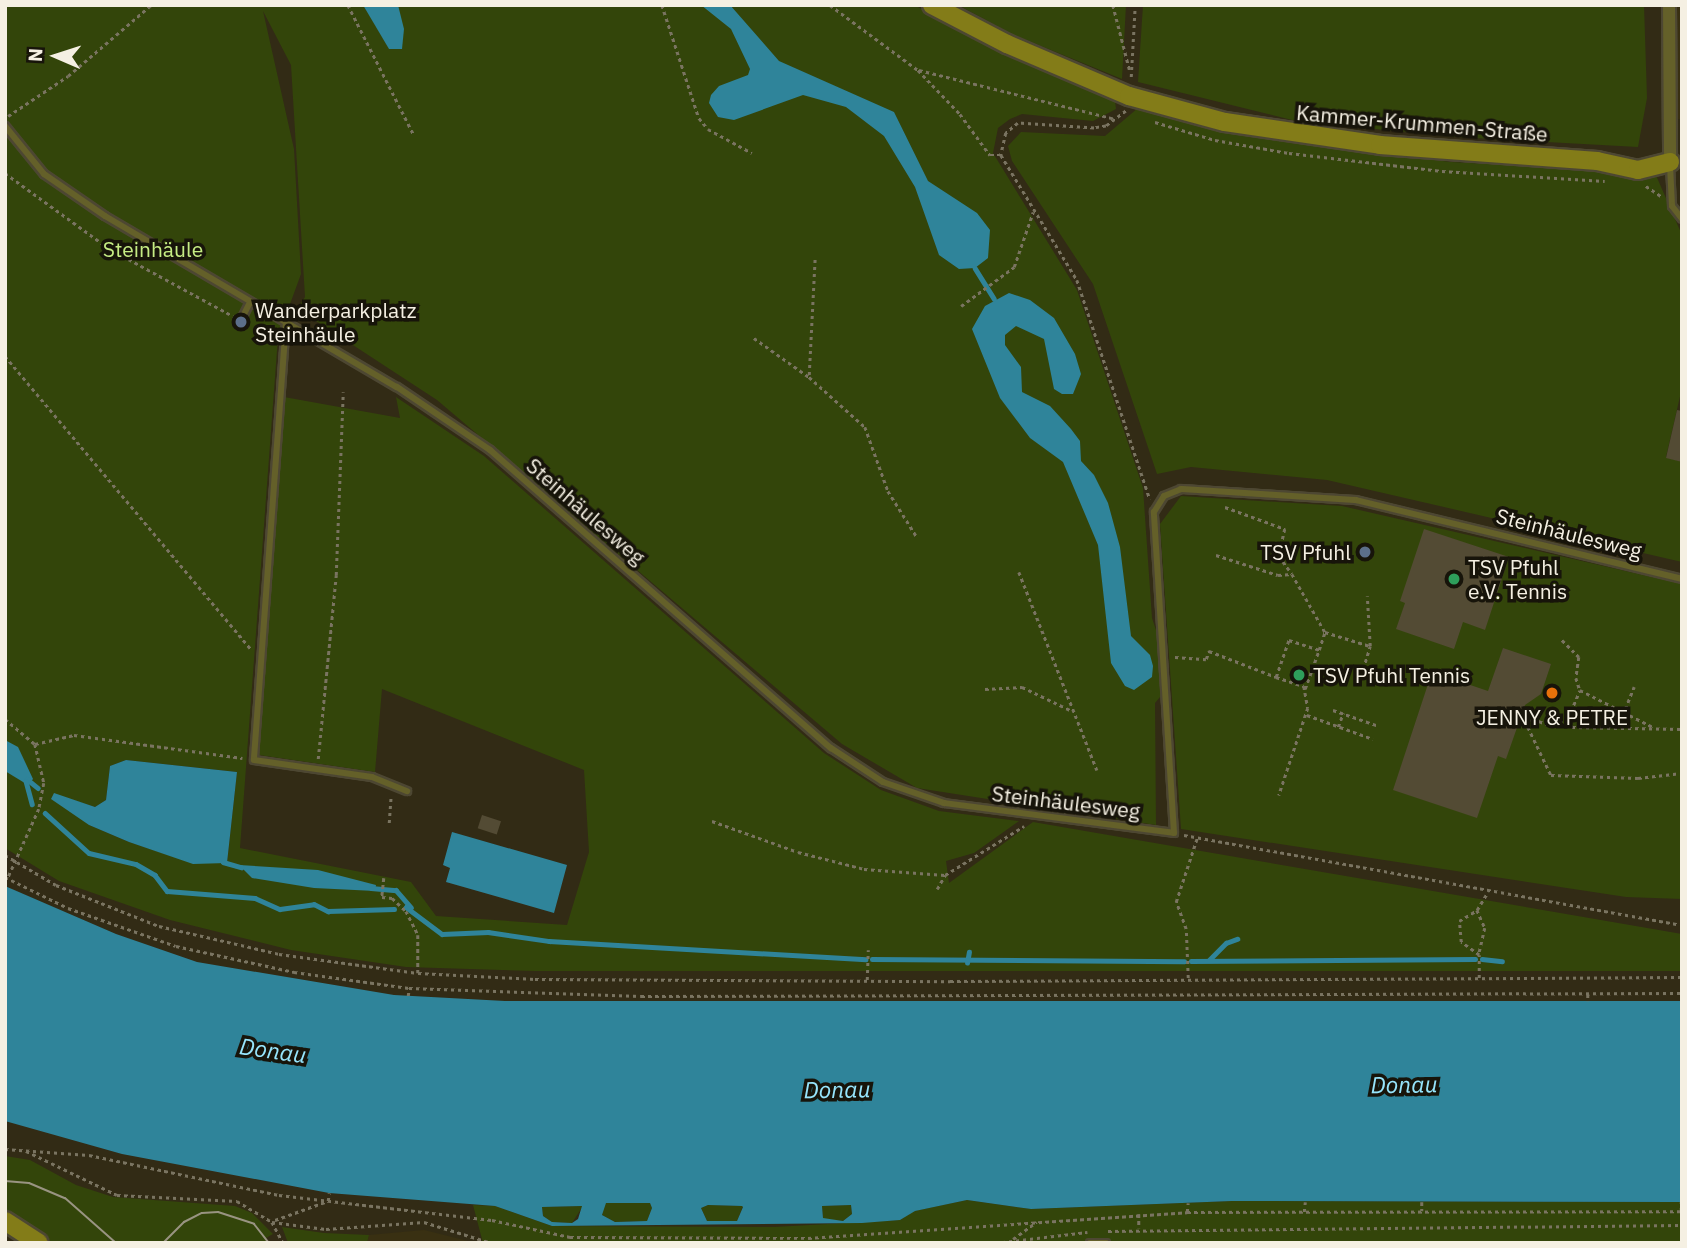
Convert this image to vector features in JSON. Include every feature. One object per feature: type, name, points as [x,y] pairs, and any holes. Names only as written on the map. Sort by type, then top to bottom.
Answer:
[{"type":"street","name":"Kammer-Krummen-Straße","points":[[932,5],[1007,44],[1129,96],[1225,122],[1380,145],[1597,161],[1638,170],[1676,162]]},
{"type":"street","points":[[1669,5],[1676,162]]},
{"type":"street","points":[[5,1221],[39,1243]]},
{"type":"lane","name":"Steinhäulesweg","points":[[5,126],[44,174],[250,302],[397,387],[490,450],[831,748],[883,782],[916,795],[1039,817],[1174,833],[1154,512],[1164,496],[1181,489],[1356,499],[1682,579]]},
{"type":"lane","points":[[1676,162],[1672,206],[1682,219]]},
{"type":"lane","points":[[241,320],[250,302]]},
{"type":"lane","points":[[286,322],[254,760],[372,777],[407,792]]},
{"type":"lane","points":[[1090,1243],[1106,1243]]},
{"type":"path","points":[[5,118],[68,76],[151,5]]},
{"type":"path","points":[[348,5],[413,133]]},
{"type":"path","points":[[662,5],[699,118],[708,130],[752,153]]},
{"type":"path","points":[[830,5],[918,70],[960,114],[990,155],[1001,155]]},
{"type":"path","points":[[1113,5],[1131,74],[1135,5]]},
{"type":"path","points":[[918,70],[1116,119]]},
{"type":"path","points":[[1125,113],[1094,128],[1017,124],[1006,133],[1001,155],[1033,212],[1077,280],[1154,512]]},
{"type":"path","points":[[5,173],[110,249],[241,320]]},
{"type":"path","points":[[961,306],[970,297],[1006,274],[1021,253],[1033,212]]},
{"type":"path","points":[[809,377],[815,256]]},
{"type":"path","points":[[754,338],[809,377],[865,427],[888,491],[917,537]]},
{"type":"path","points":[[5,356],[262,660]]},
{"type":"path","points":[[317,769],[336,575],[343,392]]},
{"type":"path","points":[[1225,507],[1285,529],[1279,556],[1325,632],[1370,646]]},
{"type":"path","points":[[1216,555],[1278,575],[1292,574]]},
{"type":"path","points":[[1019,572],[1071,711],[1097,770]]},
{"type":"path","points":[[1363,669],[1370,646],[1367,596]]},
{"type":"path","points":[[1279,795],[1307,715],[1305,689],[1325,632]]},
{"type":"path","points":[[1276,677],[1289,640],[1320,650]]},
{"type":"path","points":[[1562,640],[1579,657],[1576,678],[1580,690],[1576,708],[1567,719],[1546,724],[1528,717],[1528,727],[1551,775],[1638,778],[1682,773]]},
{"type":"path","points":[[1165,656],[1206,659],[1209,651],[1305,689]]},
{"type":"path","points":[[985,690],[1022,687],[1071,711]]},
{"type":"path","points":[[1625,709],[1634,687]]},
{"type":"path","points":[[1580,690],[1625,709],[1656,729]]},
{"type":"path","points":[[1333,710],[1376,725]]},
{"type":"path","points":[[1338,727],[1343,713]]},
{"type":"path","points":[[1307,715],[1373,739]]},
{"type":"path","points":[[5,719],[35,744],[44,783],[39,809],[17,862],[6,878],[68,908],[176,946],[294,972],[409,988],[641,998],[761,996],[1000,999],[1114,995],[1682,993]]},
{"type":"path","points":[[1567,719],[1572,727],[1682,729]]},
{"type":"path","points":[[35,744],[74,735],[254,760]]},
{"type":"path","points":[[389,823],[391,785]]},
{"type":"path","points":[[937,889],[945,874],[1039,817]]},
{"type":"path","points":[[712,821],[799,852],[864,869],[945,874]]},
{"type":"path","points":[[1174,833],[1682,925]]},
{"type":"path","points":[[1188,978],[1186,929],[1177,902],[1198,838]]},
{"type":"path","points":[[5,855],[56,885],[159,926],[279,954],[418,973],[535,979],[1682,977]]},
{"type":"path","points":[[384,878],[382,897],[392,898],[406,911],[418,935],[418,973]]},
{"type":"path","points":[[1479,955],[1461,942],[1460,921],[1477,910],[1488,892]]},
{"type":"path","points":[[66,914],[68,908]]},
{"type":"path","points":[[1477,910],[1485,928],[1479,955],[1479,978]]},
{"type":"path","points":[[174,953],[176,946]]},
{"type":"path","points":[[867,980],[868,950]]},
{"type":"path","points":[[293,978],[294,972]]},
{"type":"path","points":[[408,996],[409,988]]},
{"type":"path","points":[[1588,994],[1588,1001]]},
{"type":"path","points":[[524,995],[524,1001]]},
{"type":"path","points":[[1114,995],[1114,1001]]},
{"type":"path","points":[[1235,995],[1235,1001]]},
{"type":"path","points":[[1359,995],[1359,1001]]},
{"type":"path","points":[[1471,995],[1471,1001]]},
{"type":"path","points":[[761,996],[761,1001]]},
{"type":"path","points":[[5,1149],[89,1155],[328,1201],[492,1220],[570,1237],[808,1238],[1186,1212],[1681,1211],[1681,1202]]},
{"type":"path","points":[[22,1149],[117,1195],[237,1201],[272,1222],[326,1229],[424,1222],[492,1243]]},
{"type":"path","points":[[328,1201],[329,1193]]},
{"type":"path","points":[[272,1222],[328,1201]]},
{"type":"path","points":[[1304,1212],[1305,1202]]},
{"type":"path","points":[[1422,1202],[1422,1211]]},
{"type":"path","points":[[1555,1202],[1555,1210]]},
{"type":"path","points":[[1186,1212],[1188,1203]]},
{"type":"path","points":[[1139,1214],[1139,1228]]},
{"type":"path","points":[[272,1222],[284,1243]]},
{"type":"path","points":[[1010,1242],[1036,1222]]},
{"type":"path","points":[[1103,1231],[1139,1228],[1682,1225]]},
{"type":"path","points":[[995,1243],[1091,1232]]},
{"type":"shaded area","points":[[1676,5],[1682,5],[1682,119],[1678,119]]},
{"type":"shaded area","points":[[424,1230],[476,1243],[367,1243],[369,1235]]},
{"type":"green space","name":"Steinhäule","points":[[5,5],[914,5],[1008,54],[1115,101],[1116,109],[1093,121],[1022,114],[1010,119],[998,128],[993,153],[1077,290],[1143,488],[1152,618],[1160,642],[1160,697],[1155,703],[1156,825],[917,788],[842,744],[437,400],[307,315],[299,306],[305,297],[291,65],[263,11],[294,149],[301,274],[278,337],[240,848],[411,882],[436,916],[567,925],[589,852],[584,770],[382,689],[375,772],[259,755],[284,397],[400,418],[396,397],[484,456],[824,753],[881,790],[939,811],[1019,821],[974,853],[946,861],[949,883],[1033,822],[1682,934],[1682,971],[535,971],[406,967],[291,950],[170,920],[59,881],[5,848]],"holes":[[[126,760],[237,772],[227,863],[174,857],[129,842],[89,825],[54,794],[95,807],[106,800],[110,766]]]},
{"type":"green space","points":[[958,5],[1126,5],[1122,79],[1014,35]]},
{"type":"green space","points":[[1143,5],[1644,5],[1647,98],[1638,147],[1456,137],[1296,121],[1138,82]]},
{"type":"green space","points":[[1138,108],[1222,132],[1292,143],[1451,162],[1655,173],[1682,235],[1682,388],[1666,457],[1682,462],[1682,562],[1327,480],[1191,467],[1157,474],[1093,284],[1012,161],[1008,146],[1021,132],[1105,136]]},
{"type":"green space","points":[[1181,496],[1342,506],[1682,584],[1682,899],[1626,897],[1181,829],[1160,524]]},
{"type":"green space","points":[[5,1156],[30,1160],[76,1185],[113,1197],[235,1206],[252,1213],[273,1234],[266,1238],[268,1243],[53,1243],[5,1213]]},
{"type":"green space","points":[[967,1200],[1031,1209],[1232,1201],[1682,1202],[1682,1243],[483,1243],[473,1205],[495,1206],[552,1226],[774,1227],[900,1220],[914,1211]]},
{"type":"green space","points":[[605,1203],[650,1203],[652,1208],[647,1221],[615,1222],[602,1215]]},
{"type":"green space","points":[[708,1205],[743,1206],[737,1221],[707,1221],[701,1208]]},
{"type":"green space","points":[[851,1205],[852,1214],[843,1221],[823,1219],[822,1206]]},
{"type":"green space","points":[[583,1206],[572,1223],[552,1222],[543,1216],[542,1207]]},
{"type":"green space","points":[[282,1227],[324,1233],[369,1235],[367,1243],[288,1243]]},
{"type":"water","points":[[363,5],[398,5],[404,29],[402,49],[389,49]]},
{"type":"water","points":[[701,5],[730,5],[779,61],[894,112],[928,181],[977,213],[990,230],[988,258],[975,268],[959,269],[939,255],[915,187],[884,136],[846,107],[803,95],[734,120],[718,117],[709,103],[711,95],[719,86],[748,75],[750,69],[731,29]]},
{"type":"water","points":[[1009,293],[1030,300],[1054,318],[1075,354],[1081,374],[1073,394],[1062,394],[1054,389],[1044,339],[1016,326],[1005,335],[1005,345],[1021,367],[1022,392],[1050,406],[1071,429],[1080,441],[1081,461],[1094,475],[1108,503],[1120,547],[1131,636],[1150,655],[1153,666],[1152,677],[1134,690],[1125,686],[1111,663],[1098,545],[1063,462],[1030,438],[1000,398],[972,329],[985,306]]},
{"type":"water","points":[[5,740],[18,747],[33,779],[28,785],[5,771]]},
{"type":"water","points":[[126,760],[237,772],[227,863],[193,864],[129,842],[89,825],[51,799],[54,793],[95,807],[106,800],[110,766]]},
{"type":"water","points":[[452,832],[567,865],[554,913],[446,882],[450,868],[443,865]]},
{"type":"water","points":[[239,865],[318,870],[376,885],[375,891],[314,888],[252,878]]},
{"type":"water","name":"Donau","points":[[5,886],[116,934],[197,962],[394,995],[505,1001],[1682,1001],[1682,1202],[1232,1201],[1031,1209],[967,1200],[915,1211],[900,1220],[862,1223],[552,1226],[495,1206],[329,1193],[122,1154],[5,1121]],"holes":[[[606,1203],[650,1203],[652,1208],[647,1221],[615,1222],[602,1215]],[[708,1205],[743,1207],[737,1221],[707,1221],[701,1208]],[[851,1205],[852,1214],[843,1221],[823,1218],[822,1206]],[[582,1206],[578,1219],[572,1223],[552,1222],[543,1216],[542,1207]]]},
{"type":"building","points":[[1677,410],[1682,411],[1682,462],[1666,458]]},
{"type":"building","name":"TSV Pfuhl e.V. Tennis","points":[[1424,529],[1509,557],[1485,630],[1463,622],[1454,649],[1396,629],[1405,603],[1400,601]]},
{"type":"building","points":[[1503,648],[1551,664],[1541,694],[1525,705],[1506,759],[1498,756],[1477,818],[1393,790],[1432,672],[1488,691]]},
{"type":"building","points":[[482,815],[501,821],[497,834],[478,828]]},
{"type":"waterway","points":[[975,268],[994,299]]},
{"type":"waterway","points":[[27,779],[38,788]]},
{"type":"waterway","points":[[26,781],[32,804]]},
{"type":"waterway","points":[[45,813],[89,853],[136,864],[155,875],[167,891],[255,898],[280,909],[314,904],[328,911],[394,909]]},
{"type":"waterway","points":[[223,862],[241,867]]},
{"type":"waterway","points":[[371,888],[396,890],[411,907]]},
{"type":"waterway","points":[[406,907],[442,934],[488,932],[549,941],[865,959]]},
{"type":"waterway","points":[[1209,960],[1226,943],[1237,939]]},
{"type":"waterway","points":[[967,963],[969,952]]},
{"type":"waterway","points":[[872,959],[1184,961]]},
{"type":"waterway","points":[[1191,961],[1475,959]]},
{"type":"waterway","points":[[1482,959],[1502,961]]},
{"type":"tram line","points":[[5,1181],[29,1183],[65,1198],[116,1243]]},
{"type":"tram line","points":[[163,1243],[184,1222],[202,1213],[218,1212],[254,1224],[269,1243]]},
{"type":"place","name":"Wanderparkplatz Steinhäule","points":[[241,322]]},
{"type":"place","name":"TSV Pfuhl","points":[[1365,552]]},
{"type":"place","name":"TSV Pfuhl e.V. Tennis","points":[[1454,579]]},
{"type":"place","name":"TSV Pfuhl Tennis","points":[[1299,675]]},
{"type":"place","name":"JENNY & PETRE","points":[[1552,693]]}]
